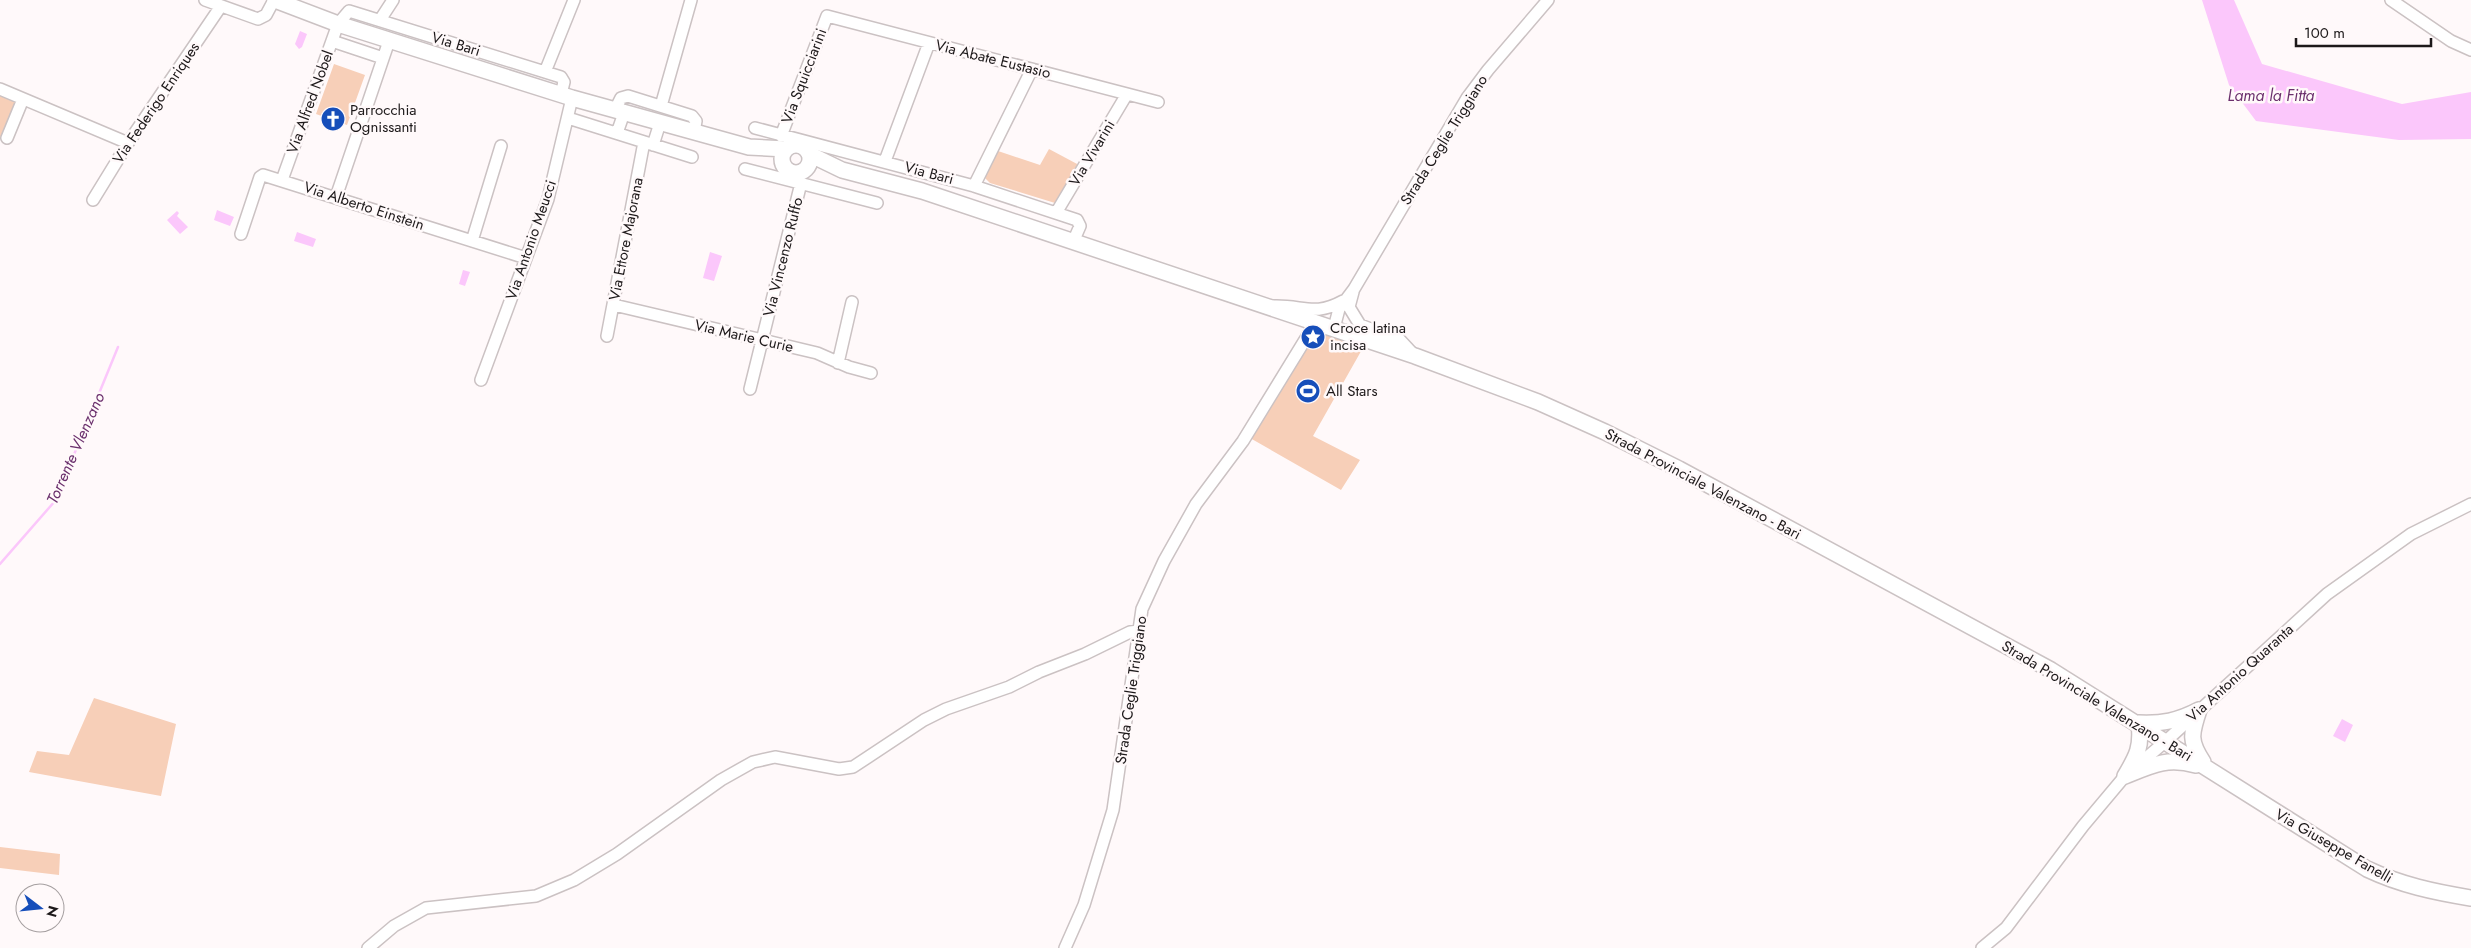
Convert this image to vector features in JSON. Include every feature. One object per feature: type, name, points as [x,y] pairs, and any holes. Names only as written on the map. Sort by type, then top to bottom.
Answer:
[{"type":"main road","name":"Via Bari","points":[[274,0],[389,41],[567,96],[749,147],[795,174],[842,170]]},
{"type":"main road","name":"Via Bari","points":[[749,147],[795,145],[842,170],[922,191],[1166,272]]},
{"type":"main road","points":[[795,145],[809,162],[795,174],[783,157],[795,145]]},
{"type":"main road","name":"Strada Provinciale Valenzano - Bari","points":[[1166,272],[1415,356],[1538,402],[1679,469],[2051,670],[2139,723],[2207,769]]},
{"type":"main road","points":[[2125,776],[2138,755],[2141,738],[2139,723],[2162,724],[2179,720],[2199,710]]},
{"type":"main road","points":[[2199,710],[2192,732],[2193,747],[2207,769]]},
{"type":"main road","points":[[2125,776],[2157,762],[2180,761],[2207,769]]},
{"type":"main road","name":"Via Giuseppe Fanelli","points":[[2207,769],[2367,869],[2394,882],[2420,890],[2471,898]]},
{"type":"street","name":"Via Bari","points":[[206,0],[258,20],[266,15],[274,0]]},
{"type":"street","points":[[380,20],[393,0]]},
{"type":"street","points":[[545,72],[574,0]]},
{"type":"street","points":[[661,106],[691,0]]},
{"type":"street","name":"Strada Ceglie Triggiano","points":[[1334,328],[1336,314],[1347,304],[1354,289],[1467,98],[1488,70],[1548,0]]},
{"type":"street","points":[[2391,0],[2451,41],[2471,50]]},
{"type":"street","name":"Via Federigo Enriques","points":[[93,200],[128,143],[221,6]]},
{"type":"street","name":"Via Bari","points":[[338,24],[349,11],[380,20],[563,78],[567,96]]},
{"type":"street","name":"Via Abate Eustasio","points":[[827,16],[1158,102]]},
{"type":"street","name":"Via Squicciarini","points":[[795,145],[827,16]]},
{"type":"street","name":"Via Alfred Nobel","points":[[282,180],[338,24]]},
{"type":"street","points":[[332,41],[383,58]]},
{"type":"street","points":[[336,197],[389,41]]},
{"type":"street","points":[[885,161],[929,43]]},
{"type":"street","points":[[974,186],[1032,69]]},
{"type":"street","points":[[0,89],[128,143]]},
{"type":"street","name":"Via Vivarini","points":[[1056,212],[1128,94]]},
{"type":"street","name":"Via Antonio Meucci","points":[[481,380],[548,200],[568,118],[567,96]]},
{"type":"street","points":[[618,133],[619,111],[624,96],[694,117],[696,121],[694,132]]},
{"type":"street","points":[[7,138],[23,99]]},
{"type":"street","points":[[568,118],[692,157]]},
{"type":"street","name":"Via Ettore Majorana","points":[[608,336],[649,143],[660,123]]},
{"type":"street","name":"Via Bari","points":[[755,128],[795,145],[885,161],[1056,212],[1079,221],[1080,226],[1073,242]]},
{"type":"street","points":[[472,240],[501,146]]},
{"type":"street","name":"Via Bari","points":[[745,169],[795,174],[877,203]]},
{"type":"street","name":"Via Alberto Einstein","points":[[241,234],[260,177],[263,174],[526,258]]},
{"type":"street","name":"Via Vincenzo Ruffo","points":[[750,389],[762,340],[795,174]]},
{"type":"street","points":[[1022,225],[1029,204]]},
{"type":"street","points":[[838,363],[852,302]]},
{"type":"street","points":[[1263,306],[1288,306],[1314,311],[1347,304],[1360,325],[1400,340],[1415,356]]},
{"type":"street","name":"Via Marie Curie","points":[[614,305],[818,353],[838,363],[871,373]]},
{"type":"street","name":"Strada Ceglie Triggiano","points":[[1065,948],[1084,905],[1113,810],[1142,610],[1179,532],[1196,504],[1243,441],[1316,322]]},
{"type":"street","name":"Via Antonio Quaranta","points":[[1982,948],[2006,928],[2083,826],[2125,776],[2327,594],[2366,564],[2411,534],[2471,504]]},
{"type":"street","points":[[368,948],[394,926],[426,908],[536,896],[574,880],[617,854],[722,780],[753,762],[775,757],[839,769],[853,768],[924,720],[946,709],[1009,687],[1130,632],[1139,631]]},
{"type":"shaded area","points":[[334,64],[365,75],[347,125],[316,114]]},
{"type":"shaded area","points":[[0,93],[16,100],[0,138]]},
{"type":"shaded area","points":[[1049,149],[1079,165],[1055,203],[990,183],[985,178],[998,151],[1040,165]]},
{"type":"shaded area","name":"All Stars","points":[[1314,331],[1364,346],[1313,436],[1360,460],[1341,490],[1250,438]]},
{"type":"shaded area","points":[[94,698],[176,724],[161,796],[29,772],[37,751],[69,755]]},
{"type":"shaded area","points":[[0,847],[60,854],[59,875],[0,868]]},
{"type":"water","name":"Lama la Fitta","points":[[2202,0],[2234,0],[2262,64],[2402,104],[2471,92],[2471,139],[2399,140],[2256,121],[2229,85]]},
{"type":"water","points":[[300,31],[307,34],[302,47],[299,49],[295,44]]},
{"type":"water","points":[[217,210],[234,217],[230,226],[214,220]]},
{"type":"water","points":[[177,211],[179,213],[177,216],[188,227],[180,234],[167,220]]},
{"type":"water","points":[[297,232],[316,239],[313,247],[294,241]]},
{"type":"water","points":[[710,252],[722,256],[714,281],[703,278]]},
{"type":"water","points":[[463,270],[470,272],[465,286],[459,284]]},
{"type":"water","points":[[2342,719],[2353,725],[2345,742],[2333,736]]},
{"type":"waterway","name":"Torrente Vlenzano","points":[[0,564],[55,501],[118,347]]},
{"type":"place","name":"Parrocchia Ognissanti","points":[[333,119]]},
{"type":"place","name":"Croce latina incisa","points":[[1313,337]]},
{"type":"place","name":"All Stars","points":[[1308,391]]}]
